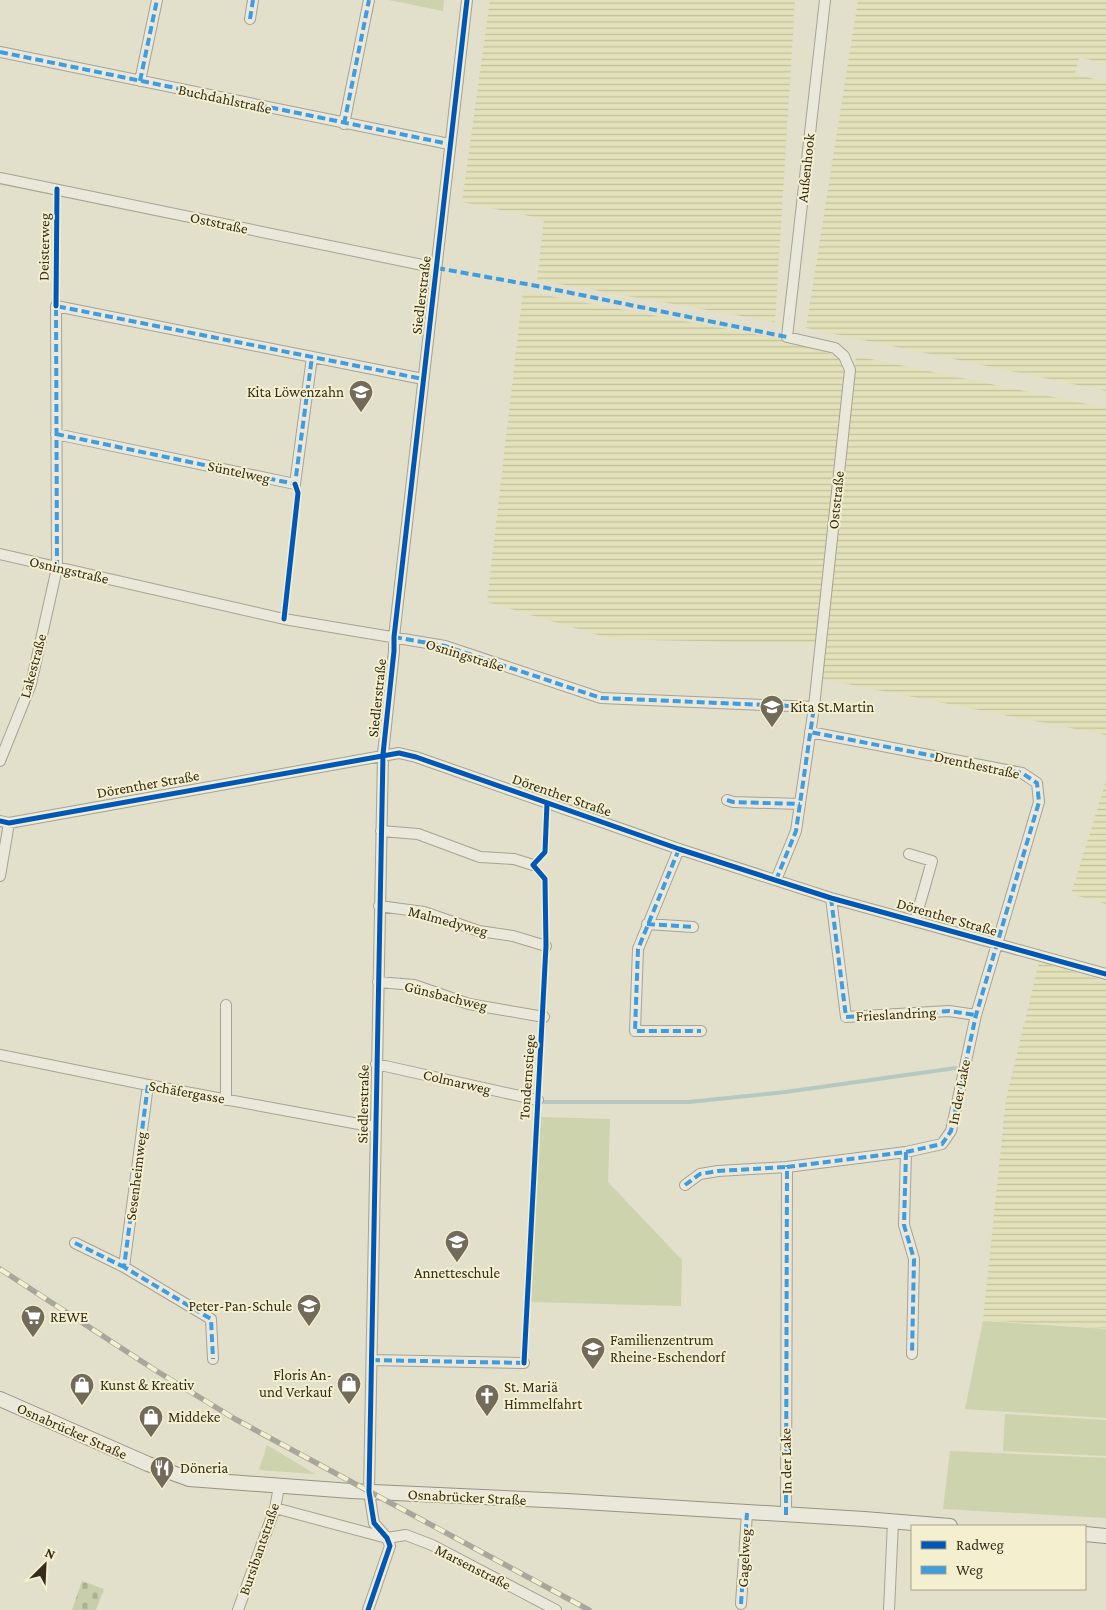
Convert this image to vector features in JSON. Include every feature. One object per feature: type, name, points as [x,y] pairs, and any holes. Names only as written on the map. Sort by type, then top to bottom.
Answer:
[{"type":"main road","name":"Osnabrücker Straße","points":[[0,1398],[148,1464],[189,1478],[279,1487],[864,1518],[936,1525]]},
{"type":"main road","points":[[1086,1534],[1106,1536]]},
{"type":"street","points":[[140,81],[157,0]]},
{"type":"street","points":[[250,19],[254,0]]},
{"type":"street","points":[[344,124],[369,0]]},
{"type":"street","name":"Siedlerstraße","points":[[387,1538],[374,1524],[369,1492],[374,1127],[383,754],[394,637],[467,0]]},
{"type":"street","name":"Außenhook","points":[[787,336],[825,0]]},
{"type":"street","name":"Buchdahlstraße","points":[[0,52],[449,144]]},
{"type":"street","name":"Oststraße","points":[[0,178],[437,268]]},
{"type":"street","points":[[56,568],[56,306],[423,380]]},
{"type":"street","name":"Oststraße","points":[[787,336],[834,348],[844,356],[850,370],[814,706]]},
{"type":"street","name":"Süntelweg","points":[[56,434],[295,484],[312,357]]},
{"type":"street","name":"Osningstraße","points":[[0,554],[284,619],[445,646],[601,698],[814,706]]},
{"type":"street","name":"Lakestraße","points":[[0,761],[31,684],[56,568]]},
{"type":"street","points":[[776,880],[796,831],[814,706]]},
{"type":"street","name":"Drenthestraße","points":[[810,732],[1022,772],[1038,783],[1039,802],[998,944]]},
{"type":"street","name":"Dörenther Straße","points":[[4,822],[383,754],[399,753],[416,757],[679,849],[831,898],[1106,974]]},
{"type":"street","points":[[727,800],[733,802],[800,804]]},
{"type":"street","points":[[0,876],[4,822]]},
{"type":"street","points":[[381,831],[418,834],[480,856],[514,859],[533,865]]},
{"type":"street","points":[[679,849],[638,949],[635,1031],[701,1031]]},
{"type":"street","name":"Dörenther Straße","points":[[909,854],[932,861],[915,921]]},
{"type":"street","name":"Frieslandring","points":[[831,898],[846,1017],[949,1011],[976,1015]]},
{"type":"street","name":"Malmedyweg","points":[[379,906],[424,912],[479,931],[513,936],[546,946]]},
{"type":"street","points":[[647,924],[692,927]]},
{"type":"street","name":"In der Lake","points":[[685,1185],[700,1174],[718,1171],[787,1167],[906,1152],[942,1144],[951,1131],[976,1015],[998,944]]},
{"type":"street","name":"Günsbachweg","points":[[378,982],[414,985],[469,1004],[544,1017]]},
{"type":"street","points":[[226,1005],[226,1100]]},
{"type":"street","name":"Schäfergasse","points":[[0,1055],[374,1127]]},
{"type":"street","name":"Colmarweg","points":[[376,1064],[538,1100]]},
{"type":"street","name":"Sesenheimweg","points":[[124,1268],[148,1085]]},
{"type":"street","points":[[906,1152],[904,1225],[914,1259],[912,1354]]},
{"type":"street","name":"In der Lake","points":[[786,1515],[787,1167]]},
{"type":"street","points":[[75,1243],[124,1268],[211,1320],[213,1359]]},
{"type":"street","points":[[372,1360],[524,1363]]},
{"type":"street","name":"Bursibantstraße","points":[[238,1610],[274,1508],[279,1487]]},
{"type":"street","points":[[274,1508],[387,1538],[390,1546],[368,1610]]},
{"type":"street","name":"Gagelweg","points":[[742,1604],[747,1513]]},
{"type":"street","points":[[889,1610],[893,1522]]},
{"type":"street","name":"Marsenstraße","points":[[387,1538],[406,1535],[432,1545],[556,1610]]},
{"type":"green space","points":[[389,0],[444,0],[443,11]]},
{"type":"green space","points":[[490,0],[795,0],[775,322],[537,280],[544,219],[462,202]]},
{"type":"green space","points":[[858,0],[1106,0],[1106,64],[1079,57],[1075,74],[1106,82],[1106,391],[806,328]]},
{"type":"green space","points":[[523,291],[791,341],[837,356],[846,372],[815,644],[612,639],[487,602]]},
{"type":"green space","points":[[856,356],[1106,408],[1106,735],[822,679]]},
{"type":"green space","points":[[1106,781],[1106,904],[1071,894]]},
{"type":"green space","points":[[1039,962],[1106,981],[1106,1328],[983,1320],[1006,1099]]},
{"type":"green space","points":[[540,1117],[610,1119],[608,1182],[682,1260],[681,1306],[530,1302]]},
{"type":"green space","points":[[983,1321],[1106,1329],[1106,1418],[965,1409]]},
{"type":"green space","points":[[1005,1414],[1106,1420],[1106,1456],[1003,1451]]},
{"type":"green space","points":[[267,1445],[315,1474],[259,1470]]},
{"type":"green space","points":[[950,1451],[1106,1458],[1106,1518],[943,1509]]},
{"type":"green space","points":[[82,1581],[104,1589],[96,1610],[72,1610]]},
{"type":"waterway","points":[[545,1102],[689,1102],[785,1092],[956,1068]]},
{"type":"railway","points":[[0,1269],[155,1370],[235,1419],[589,1610]]},
{"type":"marked path","points":[[140,81],[157,0]]},
{"type":"marked path","points":[[250,19],[253,0]]},
{"type":"marked path","points":[[344,124],[369,0]]},
{"type":"marked path","points":[[0,52],[449,144]]},
{"type":"marked path","points":[[437,268],[537,286],[787,337]]},
{"type":"marked path","points":[[57,568],[56,306],[423,379]]},
{"type":"marked path","points":[[56,434],[295,484],[312,357]]},
{"type":"marked path","points":[[394,637],[445,646],[601,698],[814,707],[796,831],[776,880]]},
{"type":"marked path","points":[[786,1515],[787,1167],[906,1152],[942,1144],[951,1131],[976,1015],[1039,802],[1037,783],[1022,773],[810,732]]},
{"type":"marked path","points":[[727,800],[733,802],[800,804]]},
{"type":"marked path","points":[[679,849],[638,949],[635,1031],[701,1031]]},
{"type":"marked path","points":[[831,898],[846,1017],[949,1011],[976,1015]]},
{"type":"marked path","points":[[647,924],[693,927]]},
{"type":"marked path","points":[[148,1085],[124,1267],[211,1319],[213,1359]]},
{"type":"marked path","points":[[906,1152],[904,1225],[914,1259],[912,1354]]},
{"type":"marked path","points":[[685,1185],[700,1174],[718,1171],[787,1167]]},
{"type":"marked path","points":[[75,1243],[124,1267]]},
{"type":"marked path","points":[[372,1360],[524,1363]]},
{"type":"marked path","points":[[741,1604],[747,1513]]},
{"type":"cycle path","points":[[368,1610],[390,1546],[387,1538],[374,1523],[369,1492],[383,754],[394,637],[467,0]]},
{"type":"cycle path","name":"Deisterweg","points":[[56,306],[57,189]]},
{"type":"cycle path","points":[[284,619],[298,493],[295,484]]},
{"type":"cycle path","points":[[0,821],[9,823],[399,753],[416,757],[679,849],[831,898],[1106,974]]},
{"type":"cycle path","name":"Tondernstiege","points":[[524,1363],[546,946],[545,879],[533,865],[545,852],[547,803]]},
{"type":"place","name":"Kita Löwenzahn","points":[[361,413]]},
{"type":"place","name":"Kita St.Martin","points":[[772,728]]},
{"type":"place","name":"Annetteschule","points":[[457,1263]]},
{"type":"place","name":"Peter-Pan-Schule","points":[[309,1327]]},
{"type":"place","name":"REWE","points":[[33,1338]]},
{"type":"place","name":"Familienzentrum Rheine-Eschendorf","points":[[593,1370]]},
{"type":"place","name":"Floris An- und Verkauf","points":[[349,1405]]},
{"type":"place","name":"Kunst & Kreativ","points":[[82,1406]]},
{"type":"place","name":"St. Mariä Himmelfahrt","points":[[487,1417]]},
{"type":"place","name":"Middeke","points":[[151,1438]]},
{"type":"place","name":"Döneria","points":[[162,1489]]}]
